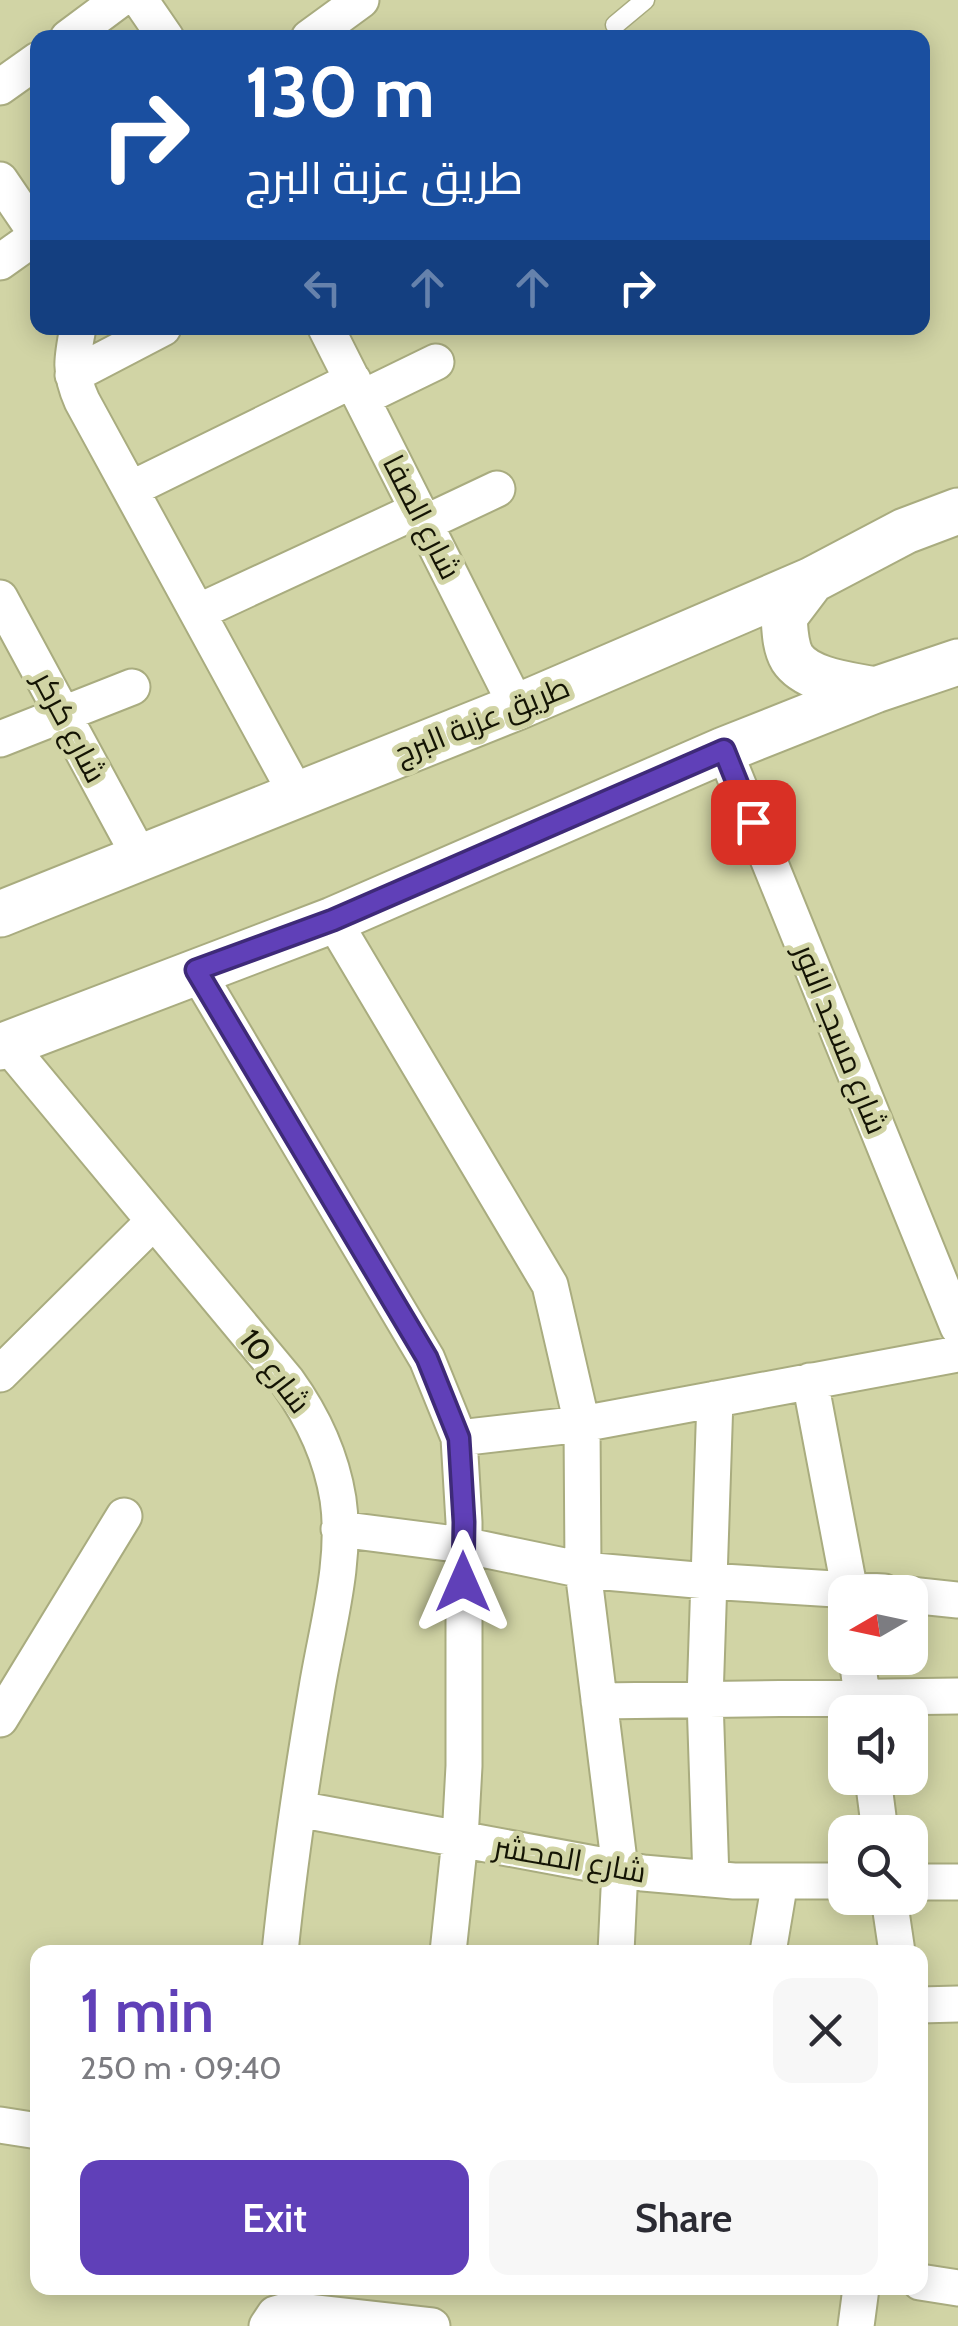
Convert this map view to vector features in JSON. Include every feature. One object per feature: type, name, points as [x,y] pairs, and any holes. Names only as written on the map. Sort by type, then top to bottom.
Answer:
[{"type":"street","points":[[79,30],[119,0]]},
{"type":"street","points":[[140,0],[161,30]]},
{"type":"street","points":[[320,30],[361,0]]},
{"type":"street","points":[[0,87],[30,66]]},
{"type":"street","points":[[0,180],[30,225]]},
{"type":"street","points":[[0,262],[30,240]]},
{"type":"street","points":[[77,335],[73,375],[82,401],[297,795]]},
{"type":"street","points":[[73,375],[150,335]]},
{"type":"street","name":"شارع الصفا","points":[[330,335],[517,707]]},
{"type":"street","points":[[131,489],[358,389],[436,362]]},
{"type":"street","points":[[198,612],[422,516],[497,490]]},
{"type":"street","name":"طريق عزبة البرج","points":[[0,914],[517,707],[812,580],[906,531],[958,511]]},
{"type":"street","points":[[812,580],[784,617],[793,658],[812,676],[876,690]]},
{"type":"street","name":"شارع كركر","points":[[0,598],[140,857]]},
{"type":"street","points":[[3,1045],[333,920],[724,750],[958,662]]},
{"type":"street","points":[[0,739],[132,687]]},
{"type":"street","name":"شارع مسجد النور","points":[[724,750],[958,1327]]},
{"type":"street","points":[[333,920],[550,1285],[582,1424],[583,1570],[620,1869],[616,1945]]},
{"type":"street","points":[[196,970],[427,1358],[459,1438],[464,1766],[449,1945]]},
{"type":"street","name":"شارع 10","points":[[3,1045],[288,1381],[316,1426],[330,1463],[340,1529],[336,1574],[298,1808],[281,1945]]},
{"type":"street","points":[[0,1374],[154,1221]]},
{"type":"street","points":[[459,1438],[582,1424],[958,1354]]},
{"type":"street","points":[[810,1381],[857,1575]]},
{"type":"street","points":[[711,1880],[705,1699],[715,1399]]},
{"type":"street","points":[[0,1719],[124,1516]]},
{"type":"street","points":[[340,1529],[462,1545],[583,1570],[828,1589]]},
{"type":"street","points":[[928,1597],[958,1600]]},
{"type":"street","points":[[928,1699],[958,1696]]},
{"type":"street","points":[[599,1701],[828,1703]]},
{"type":"street","name":"شارع المحشر","points":[[298,1808],[620,1869],[711,1880],[828,1881]]},
{"type":"street","points":[[769,1945],[780,1881]]},
{"type":"street","points":[[928,1882],[958,1882]]},
{"type":"street","points":[[891,1915],[895,1945]]},
{"type":"street","points":[[928,2005],[958,2004]]},
{"type":"street","points":[[0,2125],[30,2130]]},
{"type":"street","points":[[928,2283],[958,2288]]},
{"type":"street","points":[[856,2326],[860,2295]]},
{"type":"street","points":[[267,2326],[275,2314],[289,2310],[432,2326]]},
{"type":"lane","points":[[614,24],[644,0]]},
{"type":"route","points":[[463,1582],[459,1438],[427,1358],[196,970],[333,920],[724,750],[753,822]]}]
